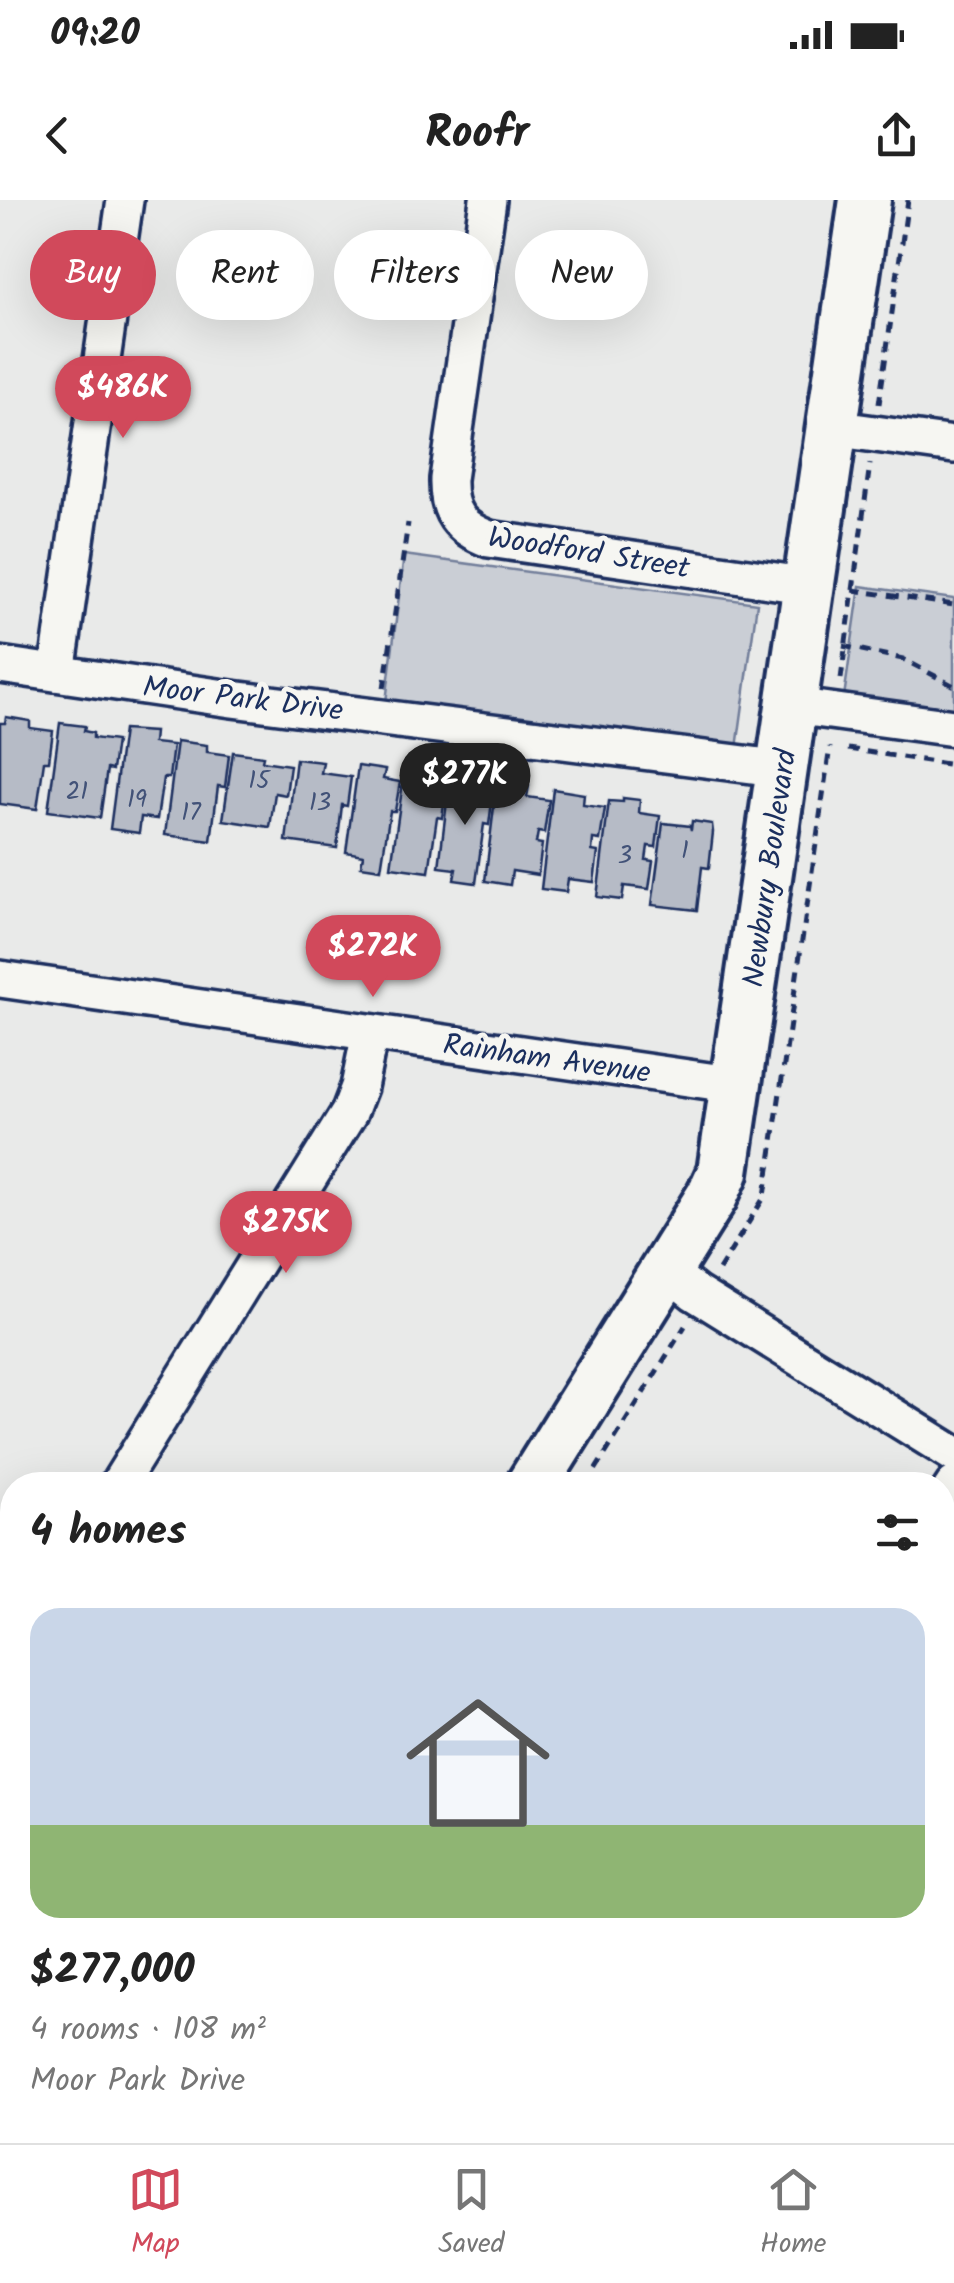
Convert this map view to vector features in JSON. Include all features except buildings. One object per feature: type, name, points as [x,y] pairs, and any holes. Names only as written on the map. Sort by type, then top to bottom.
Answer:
[{"type":"street","points":[[57,673],[124,200]]},
{"type":"street","name":"Woodford Street","points":[[488,200],[448,479],[447,495],[458,523],[490,539],[831,588]]},
{"type":"street","name":"Newbury Boulevard","points":[[540,1472],[723,1172],[784,769],[814,709],[824,643],[853,431],[865,200]]},
{"type":"street","points":[[853,431],[954,445]]},
{"type":"street","name":"Moor Park Drive","points":[[0,665],[232,699],[784,769]]},
{"type":"street","points":[[814,709],[954,728]]},
{"type":"street","name":"Rainham Avenue","points":[[0,980],[737,1085]]},
{"type":"street","points":[[126,1472],[349,1113],[359,1087],[370,1032]]},
{"type":"street","points":[[666,1270],[702,1297],[954,1454]]},
{"type":"path","points":[[908,200],[853,431],[814,709],[830,747],[954,765]]},
{"type":"path","points":[[386,688],[408,523]]},
{"type":"path","points":[[831,588],[954,605]]},
{"type":"path","points":[[824,643],[903,659],[954,686]]},
{"type":"shaded area","points":[[404,555],[757,603],[737,748],[386,702]]},
{"type":"shaded area","points":[[860,586],[954,599],[954,713],[844,697]]}]
